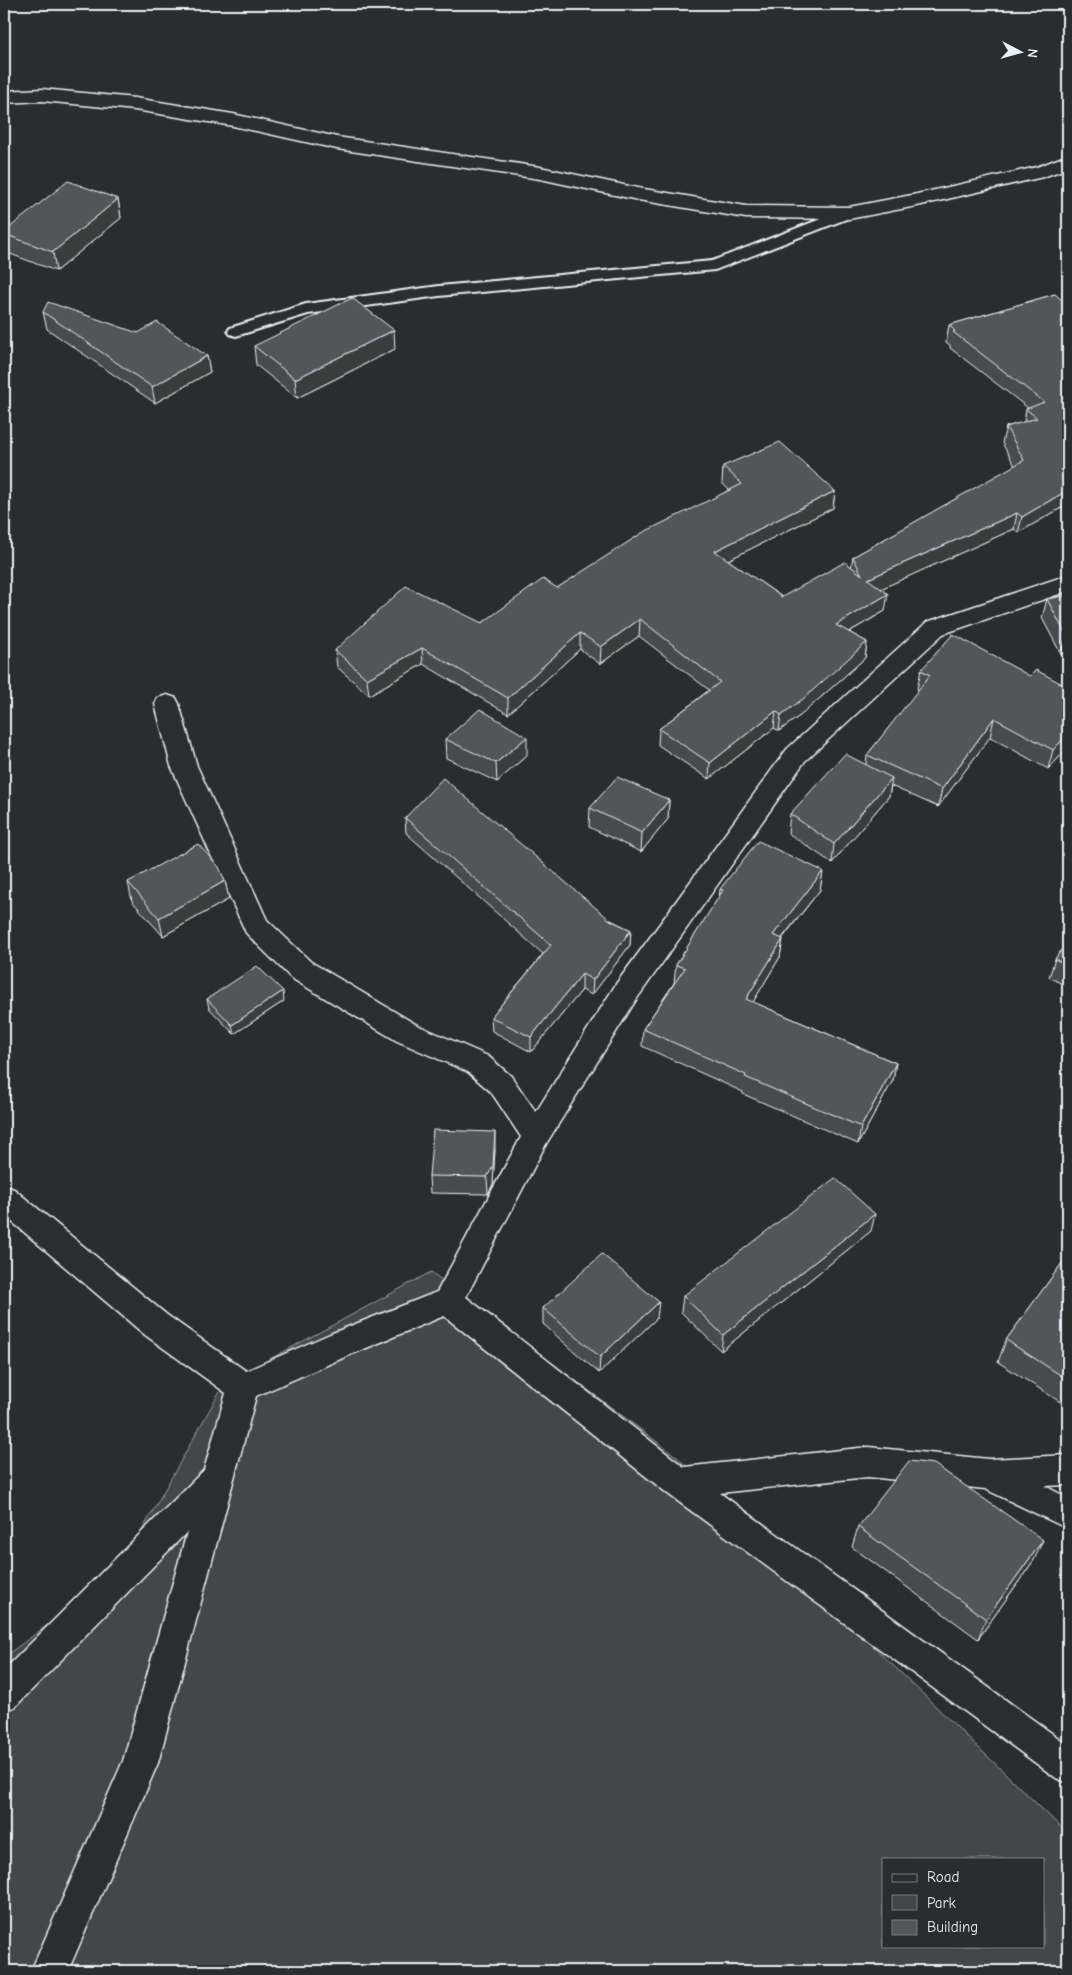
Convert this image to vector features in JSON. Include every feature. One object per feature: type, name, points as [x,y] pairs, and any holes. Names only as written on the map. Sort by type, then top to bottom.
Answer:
[{"type":"street","points":[[4,97],[42,95],[135,104],[233,120],[337,143],[540,173],[638,194],[746,212],[849,213],[917,200],[1043,171],[1068,161]]},
{"type":"street","points":[[243,1387],[341,1344],[448,1302],[536,1136],[626,992],[796,755],[935,628],[1068,583]]},
{"type":"street","points":[[167,704],[184,766],[256,926],[301,970],[408,1033],[478,1064],[501,1084],[536,1136]]},
{"type":"street","points":[[4,1198],[156,1325],[243,1387]]},
{"type":"street","points":[[448,1302],[679,1484],[1068,1766]]},
{"type":"street","points":[[49,1971],[140,1763],[243,1387]]},
{"type":"street","points":[[679,1484],[868,1462],[990,1474],[1068,1470]]},
{"type":"street","points":[[990,1474],[1068,1514]]},
{"type":"street","points":[[4,1694],[218,1478]]},
{"type":"lane","points":[[236,331],[306,309],[439,291],[716,265],[849,213]]},
{"type":"green space","points":[[431,1272],[676,1456],[1068,1834],[1068,1971],[4,1971],[4,1657],[118,1573],[224,1384]]},
{"type":"building","points":[[68,181],[118,199],[53,252],[4,234],[4,232]]},
{"type":"building","points":[[1055,294],[1068,305],[1068,490],[1022,517],[1017,513],[868,579],[888,594],[836,625],[867,642],[803,699],[781,715],[776,711],[710,763],[659,729],[720,682],[640,619],[601,647],[580,633],[508,698],[422,648],[367,679],[335,650],[406,586],[482,623],[543,579],[557,588],[642,533],[742,484],[723,466],[780,442],[835,491],[715,551],[782,597],[845,562],[862,575],[853,557],[1024,460],[1006,427],[1037,418],[1026,409],[1044,402],[953,332],[955,331],[949,325]]},
{"type":"building","points":[[352,298],[394,330],[295,379],[254,346]]},
{"type":"building","points":[[48,302],[138,333],[157,322],[207,356],[152,387],[43,312]]},
{"type":"building","points":[[1068,595],[1068,635],[1066,635],[1047,599]]},
{"type":"building","points":[[953,634],[1030,676],[1036,670],[1068,687],[1068,734],[1053,750],[994,718],[942,789],[867,755],[930,675],[921,670]]},
{"type":"building","points":[[480,709],[527,737],[496,763],[445,739]]},
{"type":"building","points":[[845,754],[892,778],[834,844],[790,814]]},
{"type":"building","points":[[617,777],[669,800],[642,833],[590,808]]},
{"type":"building","points":[[443,778],[610,920],[631,930],[593,980],[582,974],[531,1037],[491,1017],[551,945],[405,818]]},
{"type":"building","points":[[758,841],[823,871],[773,935],[783,939],[746,999],[896,1063],[861,1127],[745,1077],[746,1075],[643,1029],[685,968],[676,965],[723,890],[720,889]]},
{"type":"building","points":[[198,844],[219,867],[225,881],[159,918],[128,882]]},
{"type":"building","points":[[1068,941],[1068,966],[1055,959]]},
{"type":"building","points":[[257,966],[283,991],[232,1025],[207,999]]},
{"type":"building","points":[[433,1130],[495,1132],[493,1167],[487,1177],[429,1176]]},
{"type":"building","points":[[835,1178],[875,1214],[723,1335],[683,1296]]},
{"type":"building","points":[[602,1254],[659,1302],[600,1357],[543,1308]]},
{"type":"building","points":[[1068,1255],[1068,1380],[1006,1340]]},
{"type":"building","points":[[909,1461],[934,1464],[1043,1540],[986,1619],[858,1527]]}]
